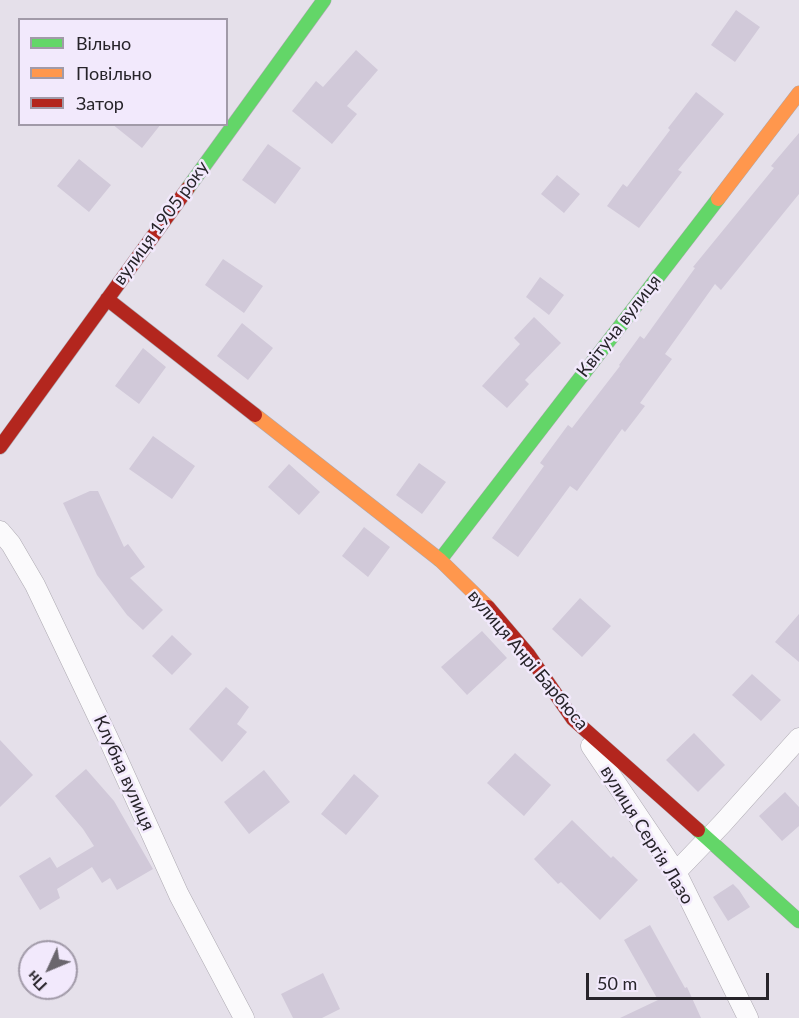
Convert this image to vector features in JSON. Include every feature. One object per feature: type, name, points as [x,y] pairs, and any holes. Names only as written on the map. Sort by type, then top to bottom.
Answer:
[{"type":"street","name":"вулиця 1905 року","points":[[0,447],[6,423],[106,299],[324,0]]},
{"type":"street","name":"Квітуча вулиця","points":[[440,560],[799,93]]},
{"type":"street","name":"вулиця Анрі Барбюса","points":[[106,299],[440,560],[482,600],[528,654],[573,719],[799,921]]},
{"type":"street","name":"Клубна вулиця","points":[[0,531],[11,544],[35,585],[179,895],[244,1018]]},
{"type":"street","name":"вулиця Сергія Лазо","points":[[573,719],[675,872],[748,1018]]},
{"type":"street","points":[[675,872],[708,839],[799,738]]},
{"type":"building","points":[[736,10],[760,27],[735,62],[711,45]]},
{"type":"building","points":[[356,50],[378,70],[347,106],[357,114],[332,144],[292,111],[316,81],[323,87]]},
{"type":"building","points":[[696,92],[724,114],[678,170],[682,172],[639,228],[607,206],[623,184],[627,187]]},
{"type":"building","points":[[114,126],[159,126],[142,148]]},
{"type":"building","points":[[799,133],[799,194],[721,290],[715,284],[665,354],[672,359],[640,403],[645,406],[625,432],[622,429],[577,491],[570,486],[518,557],[492,538],[544,466],[540,463],[568,425],[572,428],[640,336],[644,339],[695,268],[693,267],[774,168],[771,166]]},
{"type":"building","points":[[268,144],[301,168],[275,204],[242,180]]},
{"type":"building","points":[[79,159],[111,185],[89,212],[57,186]]},
{"type":"building","points":[[557,175],[580,194],[564,213],[541,194]]},
{"type":"building","points":[[223,259],[263,286],[244,313],[205,285]]},
{"type":"building","points":[[540,277],[564,295],[549,315],[526,297]]},
{"type":"building","points":[[534,317],[561,343],[525,380],[529,384],[507,408],[482,386],[520,344],[514,338]]},
{"type":"building","points":[[242,323],[273,348],[248,380],[217,356]]},
{"type":"building","points":[[143,348],[166,367],[139,404],[115,386]]},
{"type":"building","points":[[153,436],[195,466],[172,499],[129,469]]},
{"type":"building","points":[[419,463],[446,482],[422,514],[396,495]]},
{"type":"building","points":[[289,464],[320,492],[299,515],[268,487]]},
{"type":"building","points":[[90,491],[98,491],[124,547],[128,544],[145,567],[130,578],[163,610],[143,630],[127,615],[97,575],[63,503]]},
{"type":"building","points":[[364,527],[390,547],[368,577],[342,556]]},
{"type":"building","points":[[580,598],[611,626],[582,657],[552,629]]},
{"type":"building","points":[[799,614],[799,662],[775,642]]},
{"type":"building","points":[[482,631],[507,658],[467,695],[441,667]]},
{"type":"building","points":[[172,635],[192,654],[172,675],[152,656]]},
{"type":"building","points":[[752,674],[781,700],[761,721],[732,695]]},
{"type":"building","points":[[226,687],[249,707],[237,724],[247,732],[222,762],[189,729]]},
{"type":"building","points":[[694,733],[725,765],[698,792],[666,760]]},
{"type":"building","points":[[0,740],[33,775],[0,807]]},
{"type":"building","points":[[515,753],[551,785],[524,816],[487,783]]},
{"type":"building","points":[[86,769],[114,801],[153,869],[117,890],[110,878],[102,883],[92,867],[57,889],[60,898],[40,910],[19,876],[50,857],[57,868],[94,846],[55,796]]},
{"type":"building","points":[[264,770],[290,802],[249,834],[224,802]]},
{"type":"building","points":[[354,774],[379,796],[346,835],[321,814]]},
{"type":"building","points":[[785,792],[799,807],[799,826],[782,841],[759,816]]},
{"type":"building","points":[[572,820],[611,858],[613,856],[638,880],[600,920],[561,882],[558,884],[534,859]]},
{"type":"building","points":[[733,884],[750,907],[728,921],[713,897]]},
{"type":"building","points":[[650,925],[685,988],[687,987],[701,1018],[620,1018],[658,1000],[624,940]]},
{"type":"building","points":[[323,973],[340,1009],[322,1018],[293,1018],[281,994]]},
{"type":"traffic: fast","points":[[188,188],[324,0]]},
{"type":"traffic: fast","points":[[440,560],[718,199]]},
{"type":"traffic: fast","points":[[698,830],[799,921]]},
{"type":"traffic: slow","points":[[718,199],[799,93]]},
{"type":"traffic: slow","points":[[255,415],[440,560],[488,607]]},
{"type":"traffic: jam","points":[[0,447],[188,188]]},
{"type":"traffic: jam","points":[[107,299],[255,415]]},
{"type":"traffic: jam","points":[[488,607],[528,654],[573,719],[698,830]]}]
